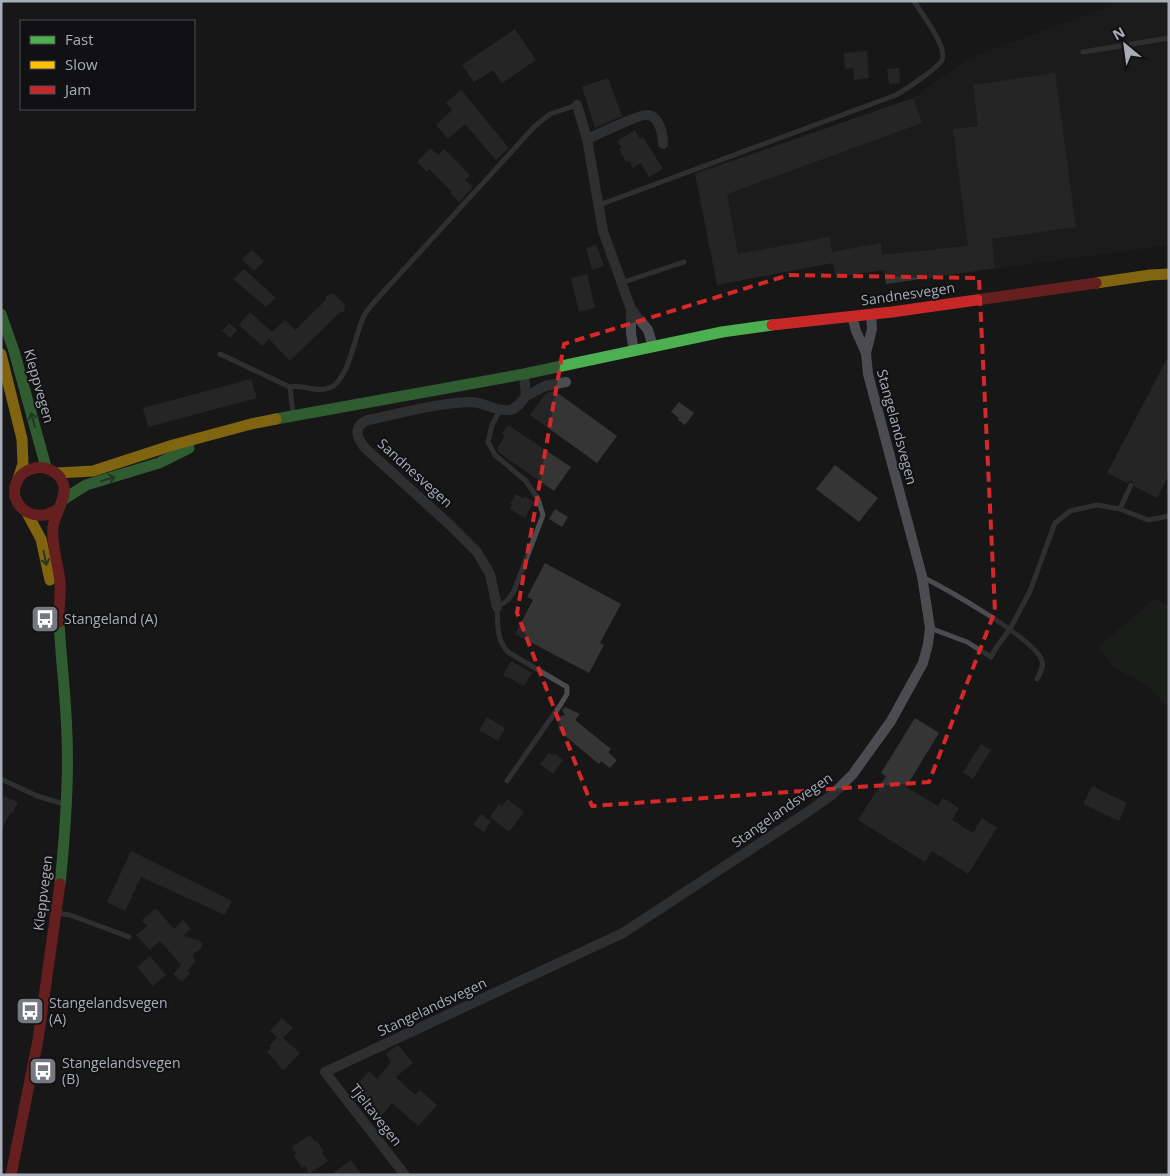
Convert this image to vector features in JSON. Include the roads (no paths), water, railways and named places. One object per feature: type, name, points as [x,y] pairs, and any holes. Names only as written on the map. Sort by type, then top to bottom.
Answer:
[{"type":"main road","points":[[1150,275],[1169,270]]},
{"type":"main road","name":"Sandnesvegen","points":[[57,473],[93,471],[138,458],[173,445],[251,424],[524,374],[722,332],[1169,274]]},
{"type":"main road","name":"Kleppvegen","points":[[1,314],[14,351],[46,467]]},
{"type":"main road","name":"Kleppvegen","points":[[1,354],[22,439],[23,464],[15,488],[15,498],[20,507],[27,513],[41,539],[51,589],[58,612]]},
{"type":"main road","name":"Sandnesvegen","points":[[64,499],[86,485],[159,464],[214,434]]},
{"type":"main road","points":[[18,479],[26,471],[35,467],[46,467],[57,473],[62,481],[65,490],[64,499]]},
{"type":"main road","name":"Kleppvegen","points":[[11,1175],[33,1066],[57,913],[65,835],[68,758],[66,707],[58,612],[60,585],[53,532],[57,510],[64,499]]},
{"type":"main road","points":[[27,513],[37,517],[48,516],[57,510]]},
{"type":"street","points":[[577,105],[587,139],[603,231],[620,283],[631,309],[648,330],[652,347]]},
{"type":"street","points":[[587,139],[639,116],[648,114],[653,117],[662,131],[663,144]]},
{"type":"street","points":[[631,309],[631,333],[634,351]]},
{"type":"street","name":"Stangelandsvegen","points":[[866,353],[872,329],[870,314]]},
{"type":"street","name":"Stangelandsvegen","points":[[325,1072],[623,933],[832,794],[853,774],[891,721],[922,663],[928,644],[930,628],[922,576],[868,374],[866,353],[856,331],[852,316]]},
{"type":"street","points":[[524,374],[526,396]]},
{"type":"street","points":[[500,410],[516,408],[526,396],[545,386],[566,382]]},
{"type":"street","name":"Sandnesvegen","points":[[497,607],[490,574],[477,552],[365,448],[358,438],[357,432],[361,424],[368,420],[462,403],[482,403],[500,410]]},
{"type":"street","name":"Tjeltavegen","points":[[325,1072],[405,1175]]},
{"type":"lane","points":[[598,206],[896,95],[910,86],[937,65],[942,60],[943,53],[938,38],[914,1]]},
{"type":"lane","points":[[1082,52],[1169,38]]},
{"type":"lane","points":[[220,354],[290,388],[298,386],[323,390],[333,386],[340,380],[345,369],[364,316],[396,277],[543,119],[558,110],[577,105]]},
{"type":"lane","points":[[620,283],[684,262]]},
{"type":"lane","points":[[290,388],[293,416]]},
{"type":"lane","points":[[500,410],[492,426],[488,442],[495,455],[526,481],[538,499],[543,515],[514,591],[508,600],[497,607],[499,638],[503,648],[508,652],[567,687],[567,694],[561,704],[507,781]]},
{"type":"lane","points":[[1120,509],[1131,485]]},
{"type":"lane","points":[[930,628],[966,642],[991,657],[1010,629],[1030,591],[1055,523],[1070,511],[1097,505],[1120,509],[1148,520],[1169,516]]},
{"type":"lane","points":[[922,576],[966,600],[1031,645],[1038,652],[1042,660],[1042,668],[1037,679]]},
{"type":"lane","points":[[1,779],[36,796],[67,805]]},
{"type":"lane","points":[[57,913],[70,915],[129,937]]},
{"type":"place","name":"Stangeland (A)","points":[[45,619]]},
{"type":"place","name":"Stangelandsvegen (A)","points":[[30,1011]]},
{"type":"place","name":"Stangelandsvegen (B)","points":[[43,1071]]}]
